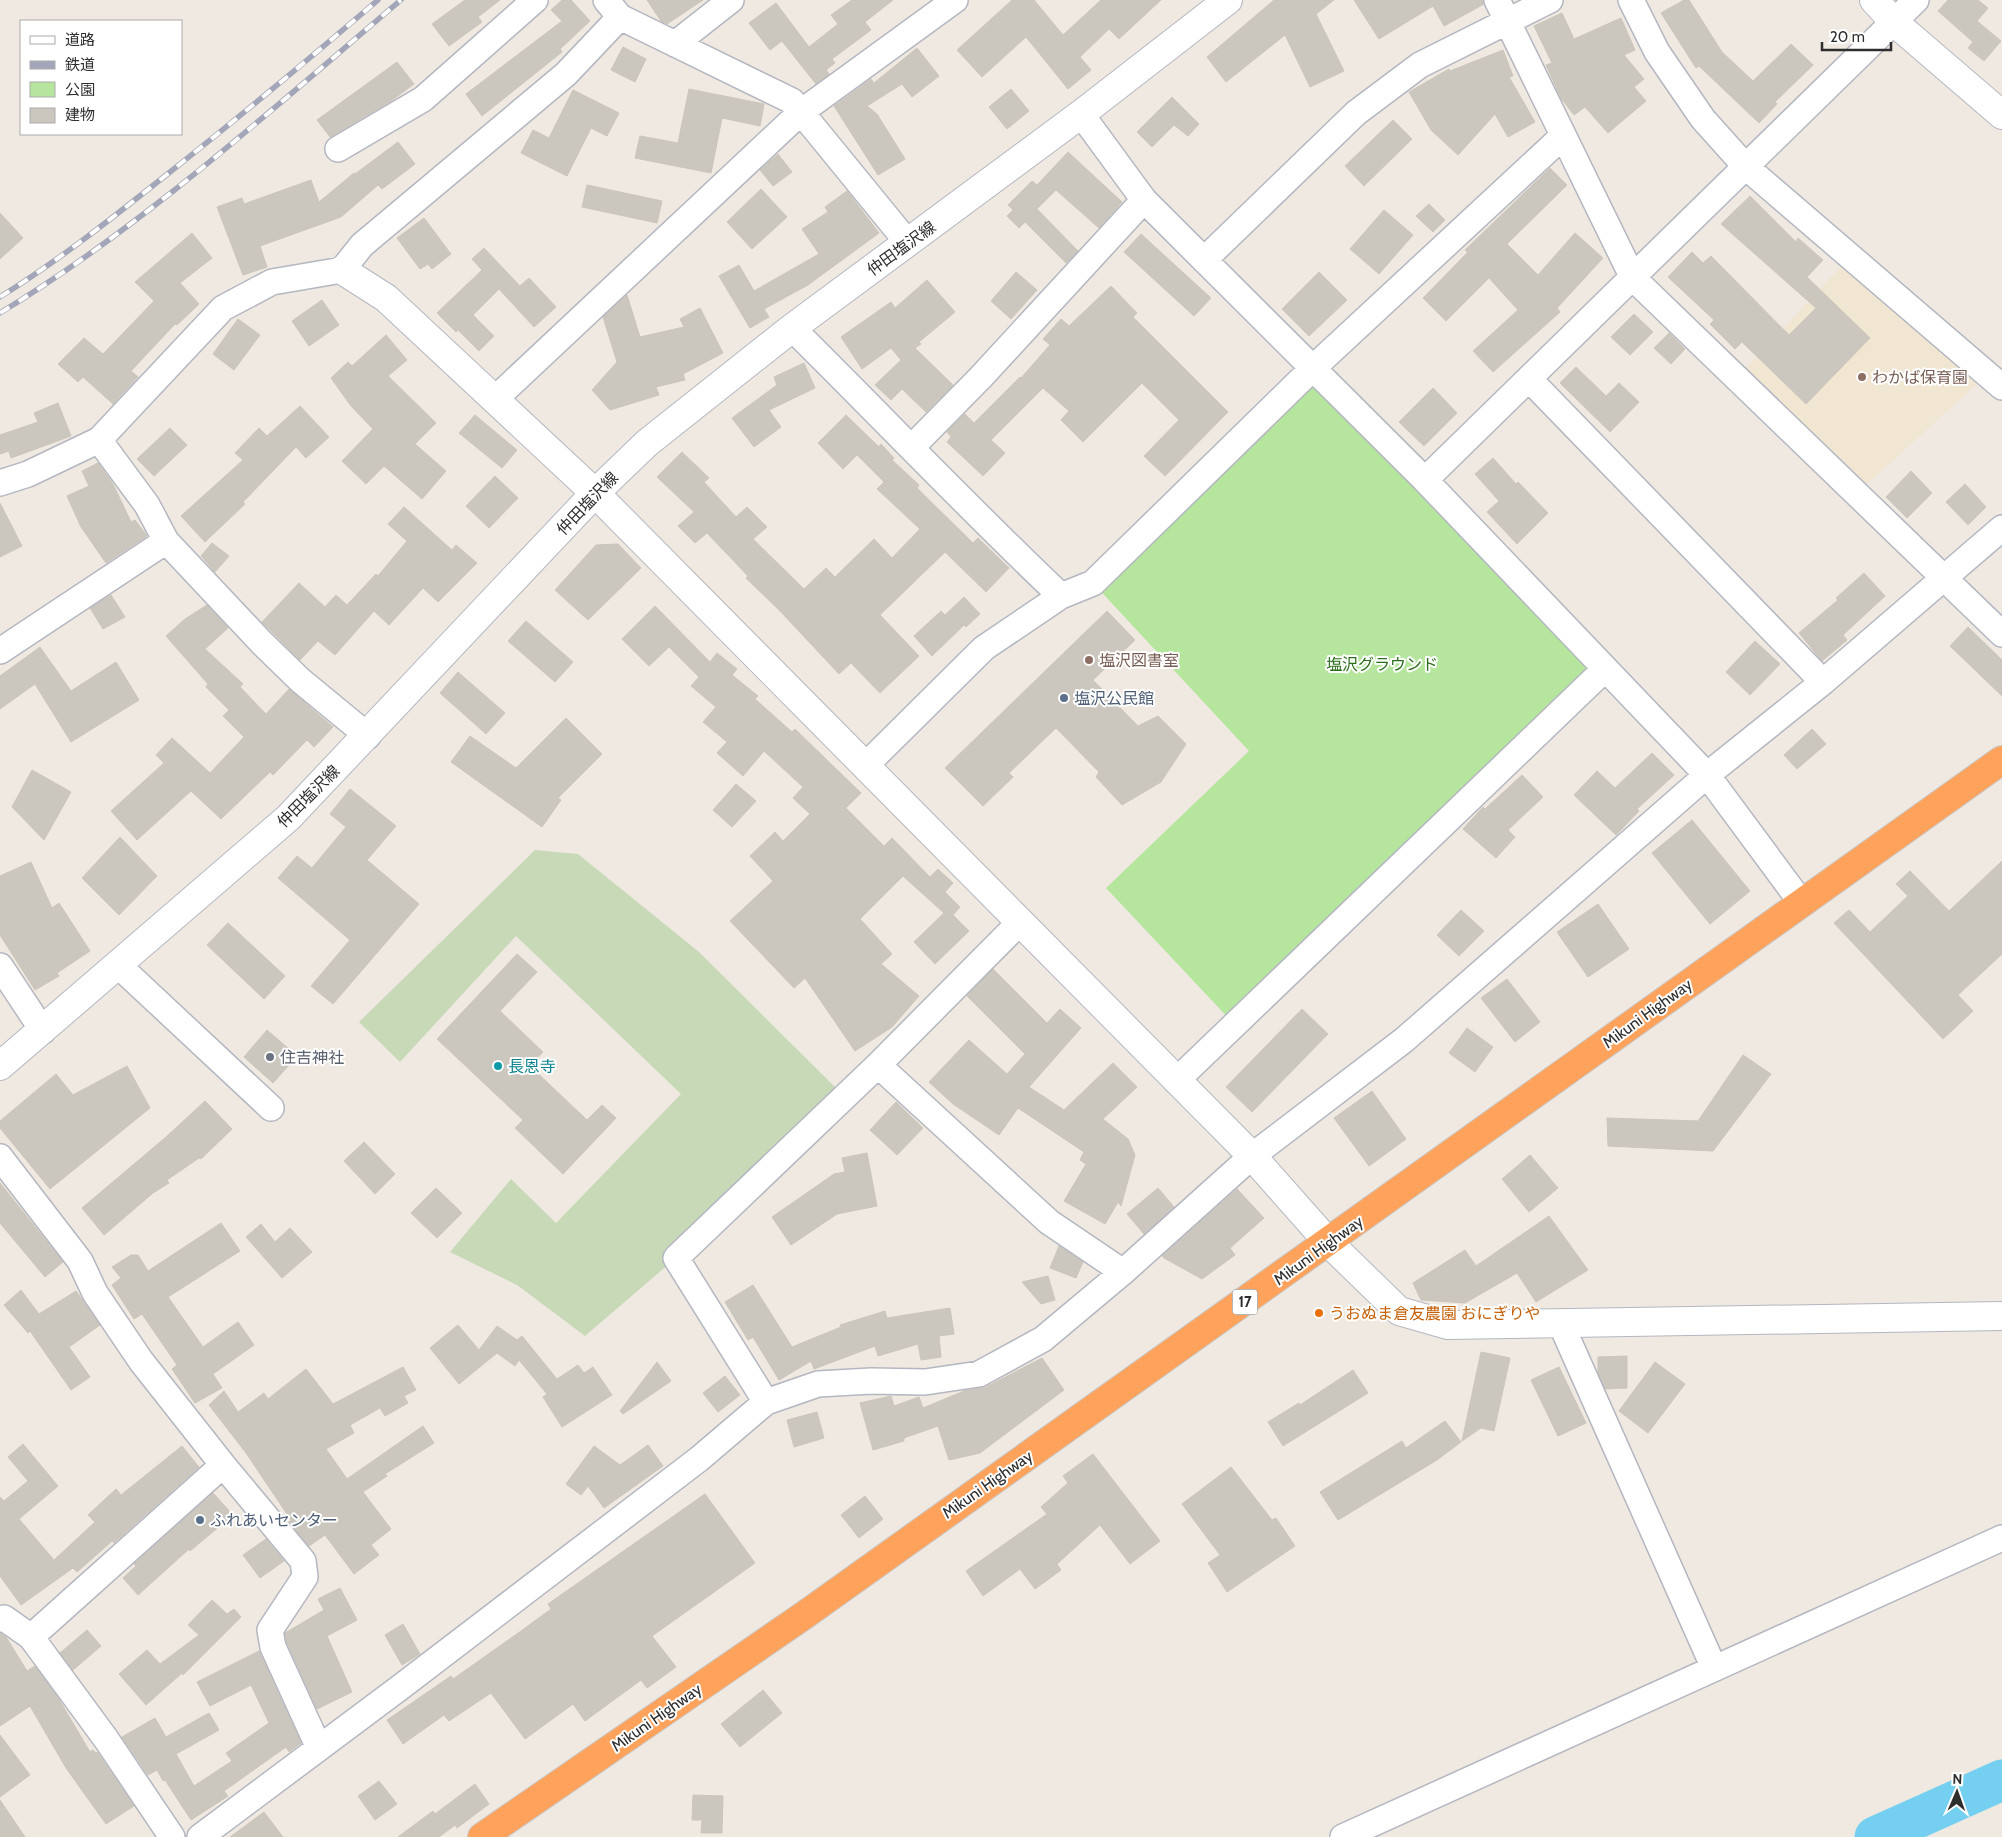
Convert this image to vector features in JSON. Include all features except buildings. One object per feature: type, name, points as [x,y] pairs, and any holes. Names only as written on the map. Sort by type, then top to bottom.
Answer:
[{"type":"highway","name":"Mikuni Highway","points":[[482,1837],[806,1614],[2002,760]]},
{"type":"street","points":[[338,149],[423,99],[535,0]]},
{"type":"street","points":[[675,44],[731,0]]},
{"type":"street","points":[[495,399],[801,112],[955,0]]},
{"type":"street","points":[[1497,0],[1633,278],[2002,634]]},
{"type":"street","points":[[1204,260],[1356,113],[1420,65],[1508,23],[1550,0]]},
{"type":"street","points":[[1631,0],[1657,52],[1703,119],[1746,167],[2002,387]]},
{"type":"street","points":[[1874,0],[1894,23],[2002,115]]},
{"type":"street","points":[[1425,480],[1916,0]]},
{"type":"street","name":"仲田塩沢線","points":[[0,1066],[119,966],[288,818],[368,736],[595,493],[647,443],[792,328],[1082,114],[1222,2]]},
{"type":"street","points":[[0,483],[28,474],[99,440],[223,308],[272,282],[342,270],[362,245],[566,74],[613,8],[675,44],[792,101],[908,243]]},
{"type":"street","points":[[1082,114],[1144,200],[1425,480],[1708,775],[1802,902]]},
{"type":"street","points":[[865,766],[984,648],[1061,596],[1093,583],[1313,368],[1563,136]]},
{"type":"street","points":[[912,447],[981,377],[1144,200]]},
{"type":"street","points":[[342,270],[386,298],[595,493],[1252,1156],[1328,1242],[1399,1311],[1448,1325],[2002,1316]]},
{"type":"street","points":[[792,328],[912,447],[996,534],[1061,596]]},
{"type":"street","points":[[1529,379],[1823,682]]},
{"type":"street","points":[[99,440],[148,504],[166,541],[261,642],[300,680],[368,736]]},
{"type":"street","points":[[200,1837],[699,1459],[766,1402],[818,1384],[871,1381],[925,1382],[980,1374],[1043,1339],[1123,1272],[1252,1156],[1404,1040],[1708,775],[1823,682],[1942,577],[2002,528]]},
{"type":"street","points":[[0,651],[166,541]]},
{"type":"street","points":[[1176,1081],[1605,669]]},
{"type":"street","points":[[766,1402],[676,1258],[878,1065],[1020,922]]},
{"type":"street","points":[[0,966],[43,1031]]},
{"type":"street","points":[[119,966],[271,1108]]},
{"type":"street","points":[[878,1065],[1049,1222],[1123,1272]]},
{"type":"street","points":[[0,1157],[80,1261],[95,1293],[141,1361],[222,1466],[302,1561],[305,1577],[270,1630],[273,1647],[319,1748]]},
{"type":"street","points":[[1560,1324],[1714,1668]]},
{"type":"street","points":[[31,1637],[222,1466]]},
{"type":"street","points":[[1343,1837],[2002,1538]]},
{"type":"street","points":[[0,1619],[4,1618],[31,1637],[106,1739],[172,1837]]},
{"type":"shaded area","name":"わかば保育園","points":[[1850,257],[1987,375],[1856,494],[1737,378]]},
{"type":"green space","name":"塩沢グラウンド","points":[[1313,368],[1605,669],[1235,1025],[1106,888],[1249,751],[1093,583]]},
{"type":"green space","points":[[535,850],[578,854],[699,952],[844,1096],[676,1258],[585,1336],[517,1285],[450,1252],[511,1179],[556,1223],[681,1094],[516,936],[400,1062],[359,1022]]},
{"type":"waterway","points":[[1875,1837],[2002,1780]]},
{"type":"railway","points":[[0,297],[63,254],[125,208],[246,111],[378,0]]},
{"type":"railway","points":[[0,313],[54,279],[157,204],[256,124],[401,0]]},
{"type":"place","name":"わかば保育園","points":[[1862,377]]},
{"type":"place","name":"塩沢図書室","points":[[1089,660]]},
{"type":"place","name":"塩沢公民館","points":[[1064,698]]},
{"type":"place","name":"住吉神社","points":[[270,1057]]},
{"type":"place","name":"長恩寺","points":[[498,1066]]},
{"type":"place","name":"うおぬま倉友農園 おにぎりや","points":[[1319,1313]]},
{"type":"place","name":"ふれあいセンター","points":[[200,1520]]}]
